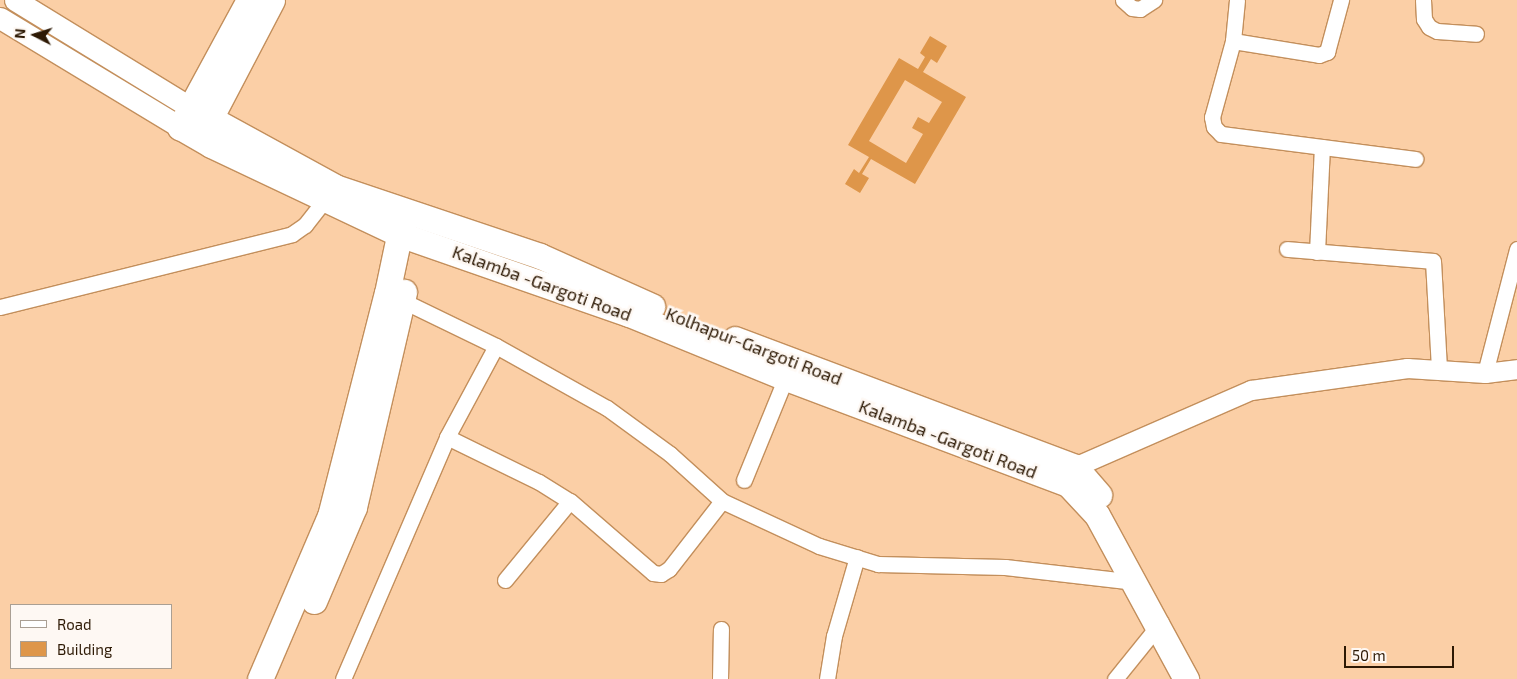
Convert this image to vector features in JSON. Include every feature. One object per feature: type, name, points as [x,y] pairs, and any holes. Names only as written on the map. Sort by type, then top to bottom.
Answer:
[{"type":"main road","name":"Kalamba -Gargoti Road","points":[[15,0],[195,123]]},
{"type":"main road","points":[[195,123],[249,0]]},
{"type":"main road","points":[[195,123],[272,0]]},
{"type":"main road","name":"Kalamba -Gargoti Road","points":[[0,18],[330,193],[407,236],[789,369],[1050,477],[1077,490],[1090,505],[1160,623],[1186,679]]},
{"type":"main road","name":"Kolhapur-Gargoti Road","points":[[330,193],[412,212],[540,256],[789,369],[1075,467],[1087,479],[1135,547],[1160,623],[1198,679]]},
{"type":"main road","points":[[279,679],[354,507],[412,212]]},
{"type":"main road","points":[[260,679],[330,516],[394,297]]},
{"type":"street","points":[[1123,0],[1132,8],[1140,9],[1154,0]]},
{"type":"street","points":[[1237,0],[1232,41],[1212,117],[1214,127],[1228,136],[1415,159]]},
{"type":"street","points":[[1232,41],[1319,55],[1327,52],[1341,0]]},
{"type":"street","points":[[1423,0],[1424,19],[1429,27],[1437,31],[1476,34]]},
{"type":"street","points":[[1317,252],[1322,147]]},
{"type":"street","points":[[0,307],[292,234],[305,225],[330,193]]},
{"type":"street","points":[[1287,249],[1433,261],[1439,370]]},
{"type":"street","points":[[1485,373],[1517,250]]},
{"type":"street","points":[[394,297],[496,346],[608,408],[670,454],[722,501],[819,546],[878,564],[1005,567],[1135,582]]},
{"type":"street","points":[[343,679],[447,436],[496,346]]},
{"type":"street","points":[[1050,477],[1251,390],[1407,368],[1485,373],[1517,369]]},
{"type":"street","points":[[744,480],[789,369]]},
{"type":"street","points":[[447,436],[539,482],[570,502],[653,573],[661,574],[722,501]]},
{"type":"street","points":[[505,580],[570,502]]},
{"type":"street","points":[[827,679],[834,636],[857,558]]},
{"type":"street","points":[[1115,679],[1160,623]]},
{"type":"street","points":[[720,679],[721,630]]},
{"type":"building","points":[[930,36],[947,46],[937,63],[931,59],[923,72],[966,97],[915,184],[871,159],[862,174],[869,178],[860,193],[845,184],[854,169],[859,173],[869,157],[848,145],[899,58],[918,69],[925,57],[920,53]],"holes":[[[905,80],[942,102],[929,123],[918,117],[912,128],[923,134],[906,163],[869,141]]]}]
